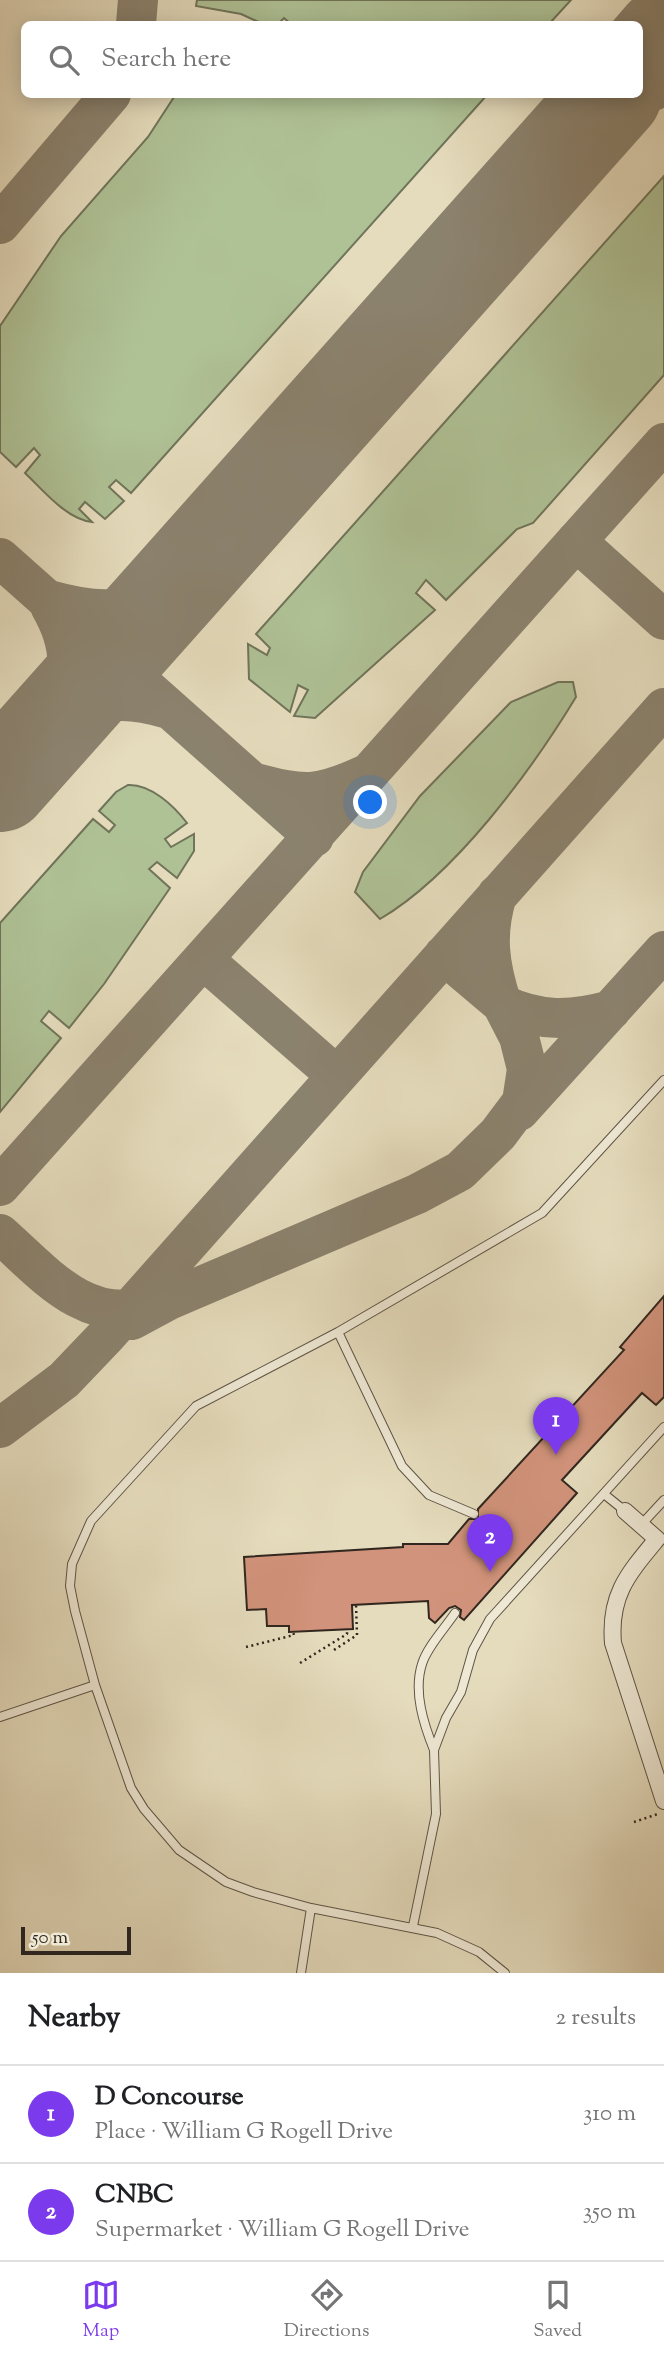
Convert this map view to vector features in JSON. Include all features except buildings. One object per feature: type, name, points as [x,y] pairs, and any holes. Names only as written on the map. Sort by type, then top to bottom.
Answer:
[{"type":"street","points":[[625,1511],[657,1539],[624,1581],[612,1623],[619,1663],[664,1801]]},
{"type":"lane","points":[[505,1973],[470,1947],[413,1926],[311,1908],[226,1882],[179,1850],[144,1810],[131,1788],[95,1685],[70,1586],[72,1564],[91,1521],[197,1406],[338,1332],[542,1213],[664,1080]]},
{"type":"lane","points":[[338,1332],[402,1466],[429,1495],[474,1514]]},
{"type":"lane","points":[[413,1926],[436,1814],[435,1750],[446,1718],[461,1692],[473,1650],[490,1619],[664,1427]]},
{"type":"lane","points":[[604,1494],[625,1511]]},
{"type":"lane","points":[[641,1525],[664,1500]]},
{"type":"lane","points":[[435,1750],[425,1725],[419,1690],[422,1663],[455,1613]]},
{"type":"lane","points":[[0,1717],[95,1685]]},
{"type":"lane","points":[[301,1973],[311,1908]]},
{"type":"path","points":[[334,1650],[357,1635],[356,1605]]},
{"type":"path","points":[[300,1663],[347,1633],[347,1629]]},
{"type":"path","points":[[246,1647],[294,1635],[293,1632]]},
{"type":"path","points":[[335,1641],[339,1647]]},
{"type":"path","points":[[634,1822],[664,1811]]},
{"type":"green space","points":[[197,0],[571,0],[552,21],[288,21],[284,18],[281,21],[256,21],[241,14],[196,6]]},
{"type":"green space","points":[[173,98],[484,98],[131,493],[116,480],[109,487],[124,501],[105,519],[85,502],[79,509],[92,522],[82,520],[64,510],[25,473],[40,455],[34,448],[16,467],[0,452],[0,326],[61,236],[148,137]]},
{"type":"green space","points":[[664,176],[664,375],[533,523],[517,529],[446,600],[426,580],[416,593],[435,610],[315,718],[294,716],[308,690],[298,685],[290,712],[249,679],[248,644],[267,655],[270,648],[256,634]]},
{"type":"green space","points":[[558,682],[573,682],[576,697],[514,788],[463,849],[436,876],[380,919],[355,892],[363,872],[420,796],[511,702]]},
{"type":"green space","points":[[128,785],[153,792],[176,810],[187,823],[165,839],[171,847],[194,834],[194,851],[177,878],[157,862],[149,869],[170,888],[104,984],[69,1028],[49,1011],[41,1021],[61,1038],[0,1112],[0,923],[93,819],[109,832],[115,825],[99,811],[116,792]]},
{"type":"taxiway","points":[[136,21],[138,0]]},
{"type":"taxiway","points":[[0,224],[108,98]]},
{"type":"taxiway","points":[[0,1186],[664,443]]},
{"type":"taxiway","points":[[576,541],[664,620]]},
{"type":"taxiway","points":[[0,558],[314,837]]},
{"type":"taxiway","points":[[49,600],[83,608],[113,609],[141,603],[173,588]]},
{"type":"taxiway","points":[[50,606],[64,637],[67,652],[63,694],[51,726]]},
{"type":"taxiway","points":[[51,726],[81,710],[107,702],[135,702],[168,709]]},
{"type":"taxiway","points":[[0,1428],[64,1380],[106,1336],[664,708]]},
{"type":"taxiway","points":[[252,782],[285,790],[311,792],[335,787],[367,774]]},
{"type":"taxiway","points":[[497,895],[491,923],[490,950],[502,1004],[529,1014],[555,1018],[611,1010]]},
{"type":"taxiway","points":[[519,1111],[664,951]]},
{"type":"taxiway","points":[[132,1320],[171,1299],[417,1194],[460,1171],[498,1134],[522,1102],[527,1069],[519,1037],[502,1004],[444,955]]},
{"type":"taxiway","points":[[204,960],[337,1076]]},
{"type":"taxiway","points":[[0,1234],[49,1278],[85,1302],[126,1310],[149,1306]]},
{"type":"runway","points":[[643,62],[664,37]]},
{"type":"runway","points":[[0,783],[609,98]]},
{"type":"place","name":"D Concourse","points":[[556,1455]]},
{"type":"place","name":"CNBC","points":[[490,1572]]}]
